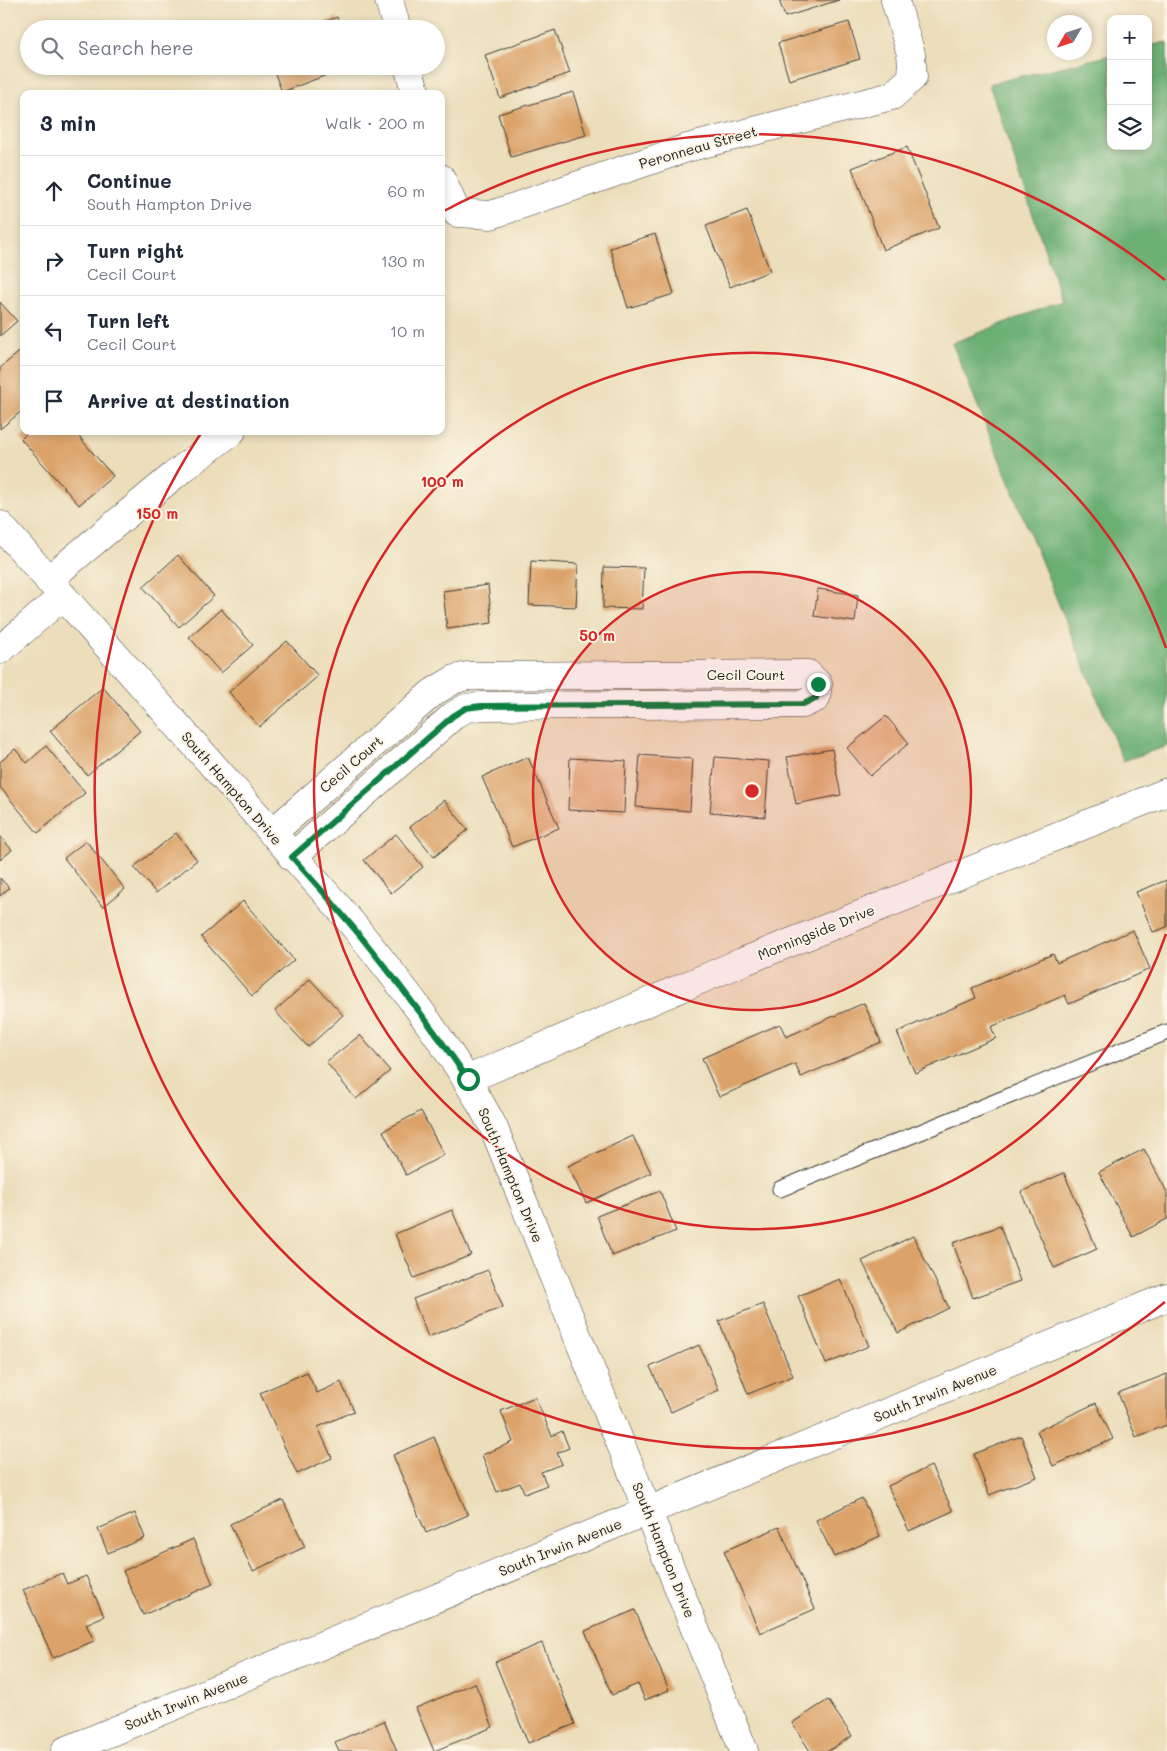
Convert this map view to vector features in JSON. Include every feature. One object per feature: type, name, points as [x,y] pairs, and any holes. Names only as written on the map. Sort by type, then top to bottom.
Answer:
[{"type":"street","points":[[389,0],[395,20]]},
{"type":"street","name":"Peronneau Street","points":[[445,187],[457,213],[490,214],[687,148],[892,96],[912,77],[911,54],[896,0]]},
{"type":"street","points":[[411,75],[415,90]]},
{"type":"street","points":[[0,650],[55,588],[173,476],[227,435]]},
{"type":"street","name":"South Hampton Drive","points":[[0,525],[340,909],[385,964],[468,1079],[493,1126],[744,1751]]},
{"type":"street","name":"Cecil Court","points":[[272,834],[432,693],[455,679],[468,676],[808,674],[818,684],[816,698],[803,704],[491,706],[466,708]]},
{"type":"street","points":[[292,857],[453,716],[466,708],[455,679]]},
{"type":"street","name":"Morningside Drive","points":[[468,1079],[742,962],[1167,792]]},
{"type":"street","name":"South Irwin Avenue","points":[[65,1751],[1167,1297]]},
{"type":"lane","points":[[780,1189],[1167,1032]]},
{"type":"green space","points":[[1167,42],[1167,746],[1123,761],[952,343],[1062,301],[989,84],[1107,56],[1107,150],[1152,150],[1152,45]]},
{"type":"building","points":[[779,0],[839,0],[785,17]]},
{"type":"building","points":[[849,22],[860,59],[789,80],[778,43]]},
{"type":"building","points":[[555,30],[570,73],[500,98],[485,55]]},
{"type":"building","points":[[275,75],[326,75],[287,90],[281,90]]},
{"type":"building","points":[[573,92],[586,135],[511,157],[498,114]]},
{"type":"building","points":[[907,147],[939,228],[883,250],[852,168]]},
{"type":"building","points":[[747,210],[770,271],[730,287],[706,226]]},
{"type":"building","points":[[655,234],[674,294],[628,308],[610,248]]},
{"type":"building","points":[[0,302],[17,321],[0,336]]},
{"type":"building","points":[[20,351],[20,412],[0,429],[0,368]]},
{"type":"building","points":[[25,435],[77,435],[113,476],[79,505],[21,439]]},
{"type":"building","points":[[178,555],[214,596],[179,627],[143,587]]},
{"type":"building","points":[[531,561],[578,564],[576,607],[529,605]]},
{"type":"building","points":[[604,567],[644,568],[642,609],[603,608]]},
{"type":"building","points":[[488,585],[492,623],[447,629],[443,591]]},
{"type":"building","points":[[818,589],[858,595],[855,622],[814,616]]},
{"type":"building","points":[[221,609],[253,645],[221,673],[189,637]]},
{"type":"building","points":[[287,641],[318,676],[259,727],[229,692]]},
{"type":"building","points":[[103,687],[140,731],[87,775],[50,731]]},
{"type":"building","points":[[886,716],[909,743],[870,776],[847,748]]},
{"type":"building","points":[[46,746],[85,793],[38,833],[0,787],[0,762],[15,749],[27,763]]},
{"type":"building","points":[[832,749],[841,795],[796,804],[787,757]]},
{"type":"building","points":[[640,755],[693,759],[690,811],[636,807]]},
{"type":"building","points":[[528,757],[559,828],[512,847],[482,777]]},
{"type":"building","points":[[715,757],[769,761],[765,817],[710,812]]},
{"type":"building","points":[[570,758],[626,761],[624,813],[568,810]]},
{"type":"building","points":[[444,800],[468,830],[434,857],[410,827]]},
{"type":"building","points":[[176,833],[197,860],[156,893],[134,867]]},
{"type":"building","points":[[396,834],[423,867],[391,893],[364,860]]},
{"type":"building","points":[[0,836],[12,850],[0,860]]},
{"type":"building","points":[[86,841],[125,889],[103,907],[64,858]]},
{"type":"building","points":[[0,878],[9,888],[0,896]]},
{"type":"building","points":[[1167,880],[1167,927],[1153,932],[1136,892]]},
{"type":"building","points":[[243,901],[294,960],[252,996],[201,937]]},
{"type":"building","points":[[1133,930],[1150,969],[1069,1004],[1065,995],[991,1027],[996,1038],[915,1073],[897,1032],[976,998],[972,988],[1053,954],[1057,963]]},
{"type":"building","points":[[310,979],[343,1015],[308,1047],[275,1011]]},
{"type":"building","points":[[864,1003],[881,1042],[801,1077],[795,1064],[719,1097],[702,1058],[780,1024],[786,1037]]},
{"type":"building","points":[[360,1035],[390,1071],[356,1099],[326,1062]]},
{"type":"building","points":[[421,1111],[444,1155],[406,1175],[383,1131]]},
{"type":"building","points":[[633,1136],[651,1173],[586,1203],[568,1166]]},
{"type":"building","points":[[1144,1149],[1167,1192],[1167,1219],[1133,1237],[1099,1172]]},
{"type":"building","points":[[1064,1173],[1097,1249],[1054,1268],[1021,1192]]},
{"type":"building","points":[[660,1191],[676,1231],[612,1256],[597,1216]]},
{"type":"building","points":[[452,1210],[471,1255],[414,1278],[395,1234]]},
{"type":"building","points":[[1000,1226],[1020,1281],[973,1298],[953,1243]]},
{"type":"building","points":[[913,1236],[949,1308],[898,1333],[862,1261]]},
{"type":"building","points":[[488,1270],[503,1307],[428,1337],[413,1299]]},
{"type":"building","points":[[840,1279],[869,1346],[826,1364],[798,1296]]},
{"type":"building","points":[[763,1304],[793,1376],[748,1394],[719,1321]]},
{"type":"building","points":[[699,1345],[719,1390],[671,1412],[650,1367]]},
{"type":"building","points":[[307,1372],[317,1393],[341,1382],[354,1411],[318,1427],[332,1458],[297,1474],[260,1393]]},
{"type":"building","points":[[1167,1374],[1167,1425],[1136,1437],[1118,1393]]},
{"type":"building","points":[[535,1397],[552,1436],[562,1431],[569,1448],[557,1453],[562,1464],[541,1472],[547,1485],[525,1494],[520,1483],[497,1492],[482,1455],[513,1442],[501,1411]]},
{"type":"building","points":[[1096,1403],[1113,1439],[1053,1466],[1037,1431]]},
{"type":"building","points":[[1021,1436],[1037,1477],[989,1495],[974,1454]]},
{"type":"building","points":[[434,1437],[468,1515],[426,1533],[393,1455]]},
{"type":"building","points":[[931,1466],[953,1511],[909,1531],[888,1486]]},
{"type":"building","points":[[862,1498],[880,1536],[834,1557],[816,1520]]},
{"type":"building","points":[[283,1500],[305,1547],[253,1571],[230,1524]]},
{"type":"building","points":[[135,1513],[145,1538],[108,1553],[98,1529]]},
{"type":"building","points":[[779,1527],[815,1609],[760,1633],[724,1551]]},
{"type":"building","points":[[193,1539],[213,1584],[143,1615],[123,1571]]},
{"type":"building","points":[[62,1573],[67,1584],[86,1576],[104,1616],[86,1624],[94,1641],[53,1658],[23,1590]]},
{"type":"building","points":[[635,1610],[669,1690],[645,1700],[638,1684],[612,1695],[585,1631]]},
{"type":"building","points":[[542,1643],[575,1724],[528,1743],[495,1662]]},
{"type":"building","points":[[475,1683],[493,1727],[434,1751],[416,1708]]},
{"type":"building","points":[[828,1700],[852,1736],[828,1751],[810,1751],[792,1723]]},
{"type":"building","points":[[384,1721],[397,1751],[339,1751],[335,1742]]},
{"type":"route","points":[[468,1079],[428,1021],[385,964],[340,909],[292,857],[453,716],[466,708],[481,706],[803,704],[816,698],[818,684]]}]
